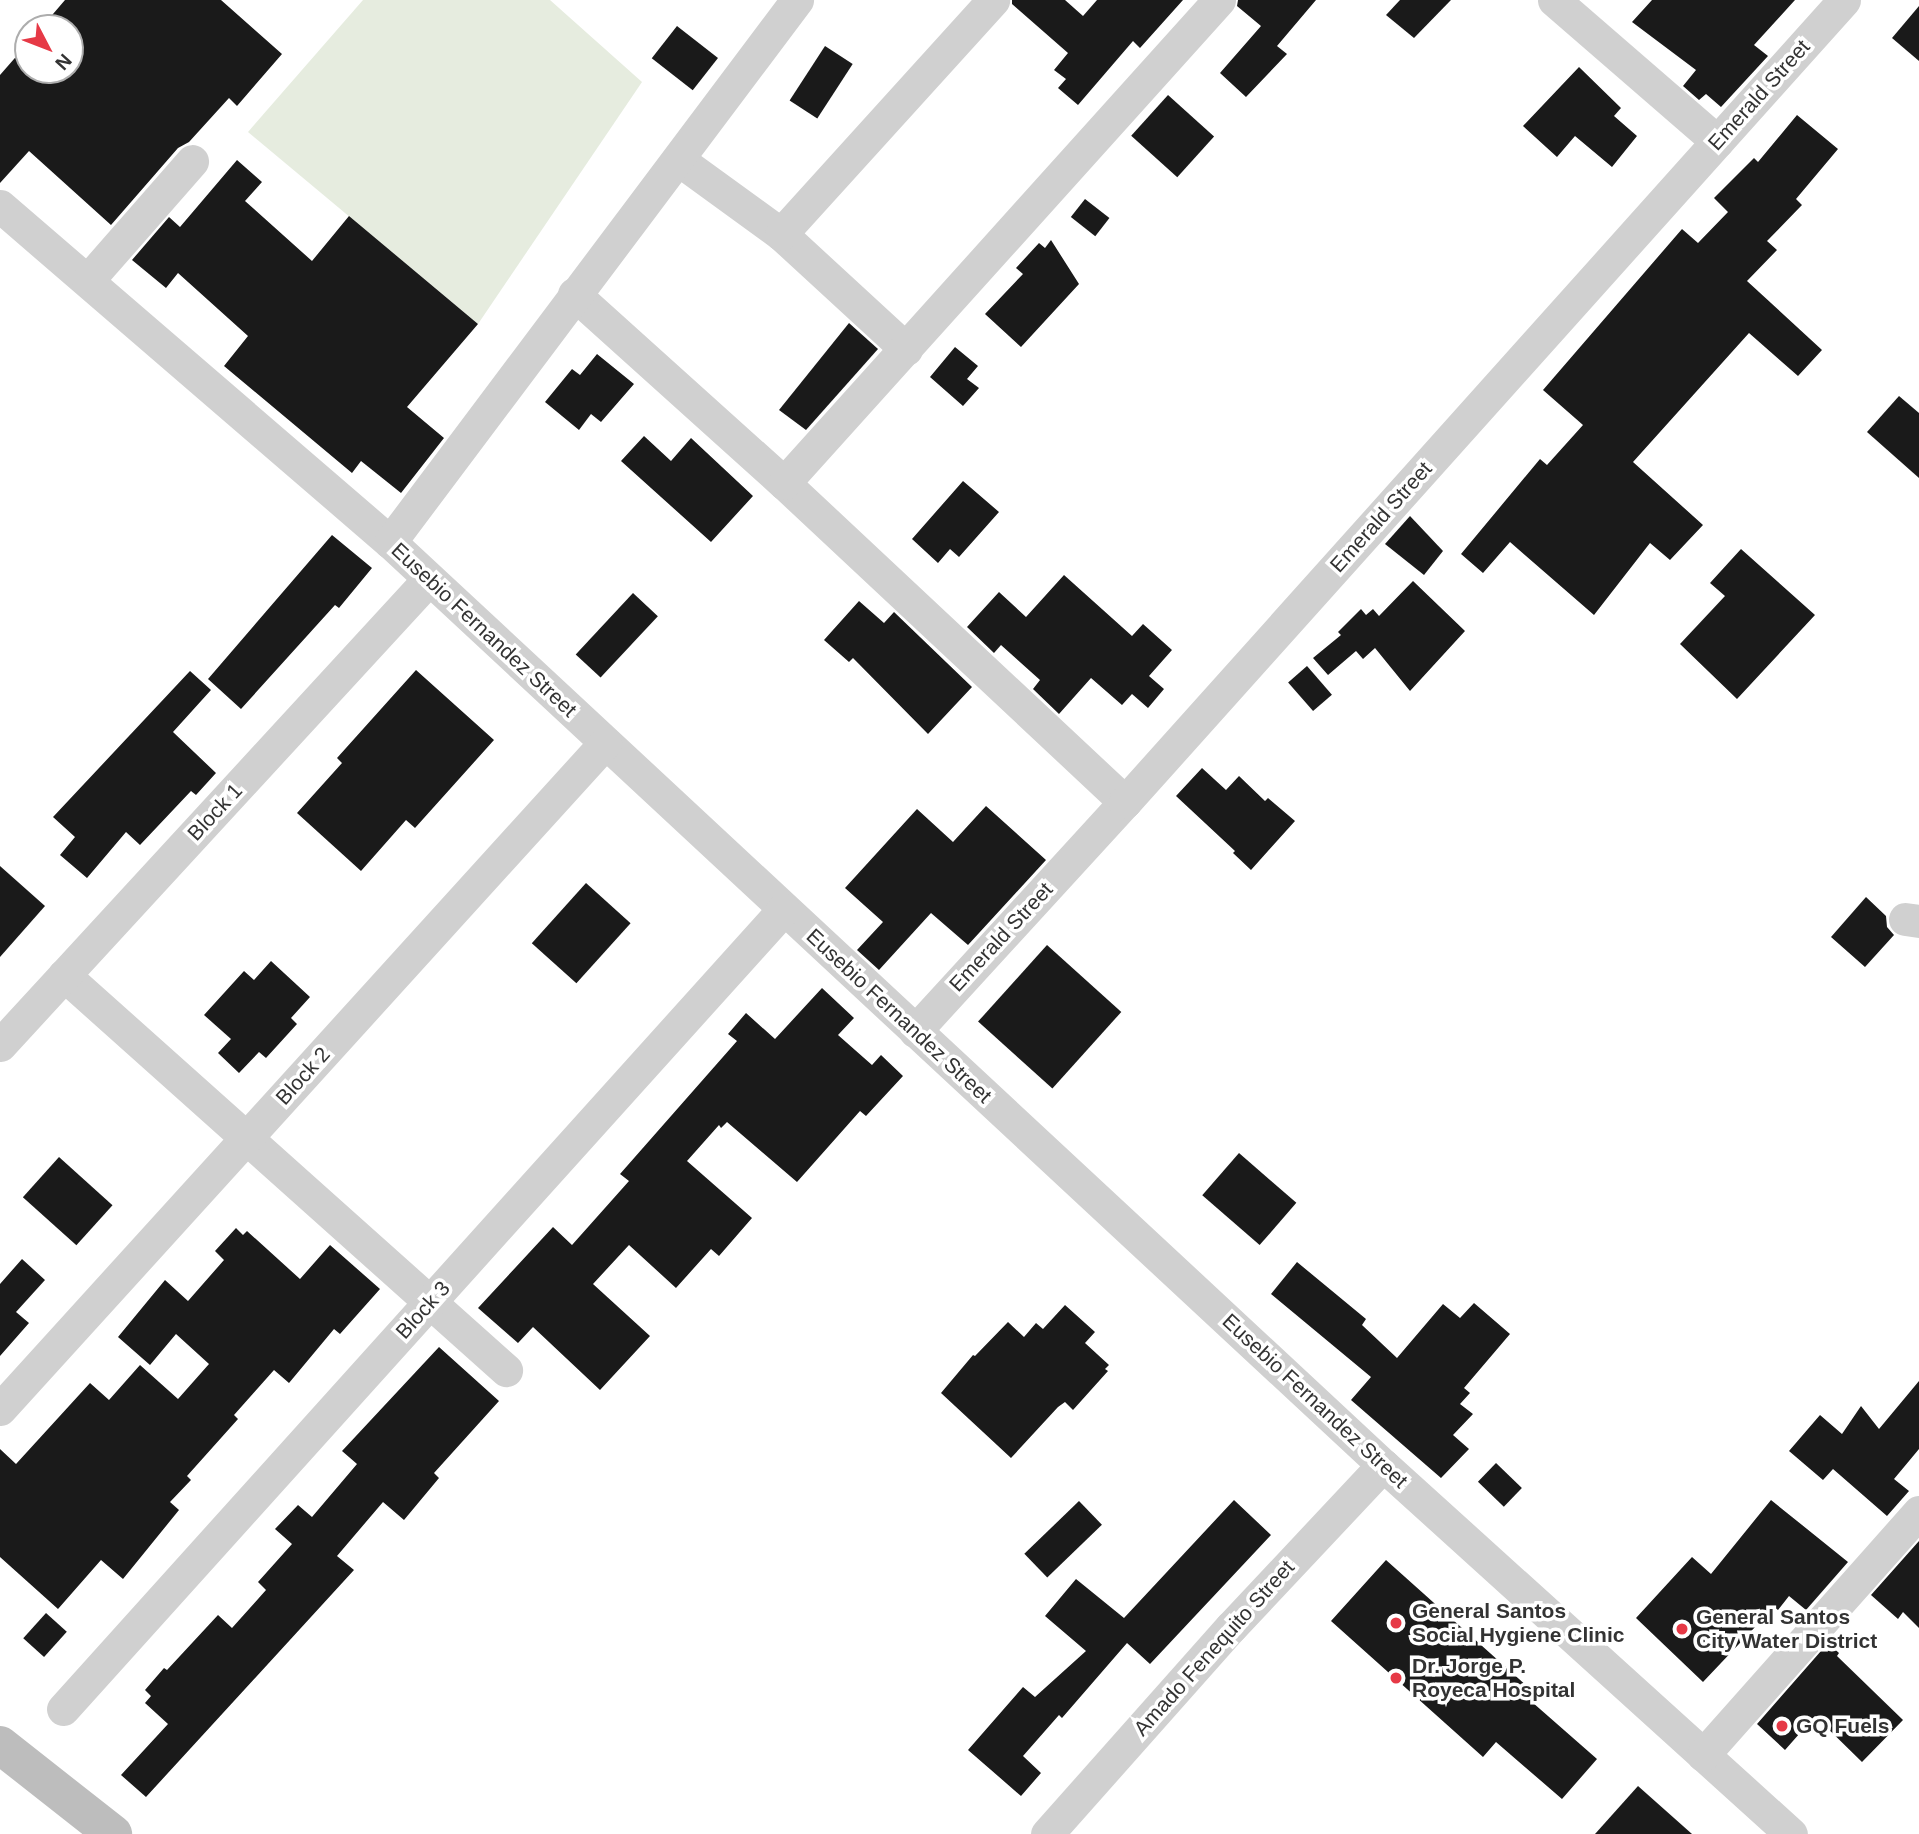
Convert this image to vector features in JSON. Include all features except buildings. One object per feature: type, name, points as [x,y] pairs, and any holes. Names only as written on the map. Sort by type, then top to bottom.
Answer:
[{"type":"street","points":[[390,541],[797,0]]},
{"type":"street","points":[[781,234],[993,0]]},
{"type":"street","points":[[784,483],[1219,0]]},
{"type":"street","points":[[1553,0],[1717,141]]},
{"type":"street","name":"Emerald Street","points":[[915,1031],[1125,802],[1844,0]]},
{"type":"street","points":[[679,160],[781,234],[906,349]]},
{"type":"street","points":[[88,280],[192,161]]},
{"type":"street","name":"Eusebio Fernandez Street","points":[[0,206],[390,541],[783,910],[1383,1465],[1791,1834]]},
{"type":"street","points":[[574,294],[784,483],[1125,802]]},
{"type":"street","name":"Block 1","points":[[0,1045],[429,579]]},
{"type":"street","name":"Block 2","points":[[0,1409],[605,743]]},
{"type":"street","name":"Block 3","points":[[63,1709],[783,910]]},
{"type":"street","points":[[64,975],[506,1370]]},
{"type":"street","name":"Amado Fenequito Street","points":[[1047,1834],[1231,1627],[1383,1465]]},
{"type":"street","points":[[1703,1755],[1919,1512]]},
{"type":"street","points":[[0,1745],[113,1834]]},
{"type":"shaded area","points":[[363,0],[550,0],[642,82],[478,324],[248,132]]},
{"type":"place","name":"General Santos Social Hygiene Clinic","points":[[1396,1623]]},
{"type":"place","name":"General Santos City Water District","points":[[1682,1629]]},
{"type":"place","name":"Dr. Jorge P. Royeca Hospital","points":[[1396,1678]]},
{"type":"place","name":"GQ Fuels","points":[[1782,1726]]}]
